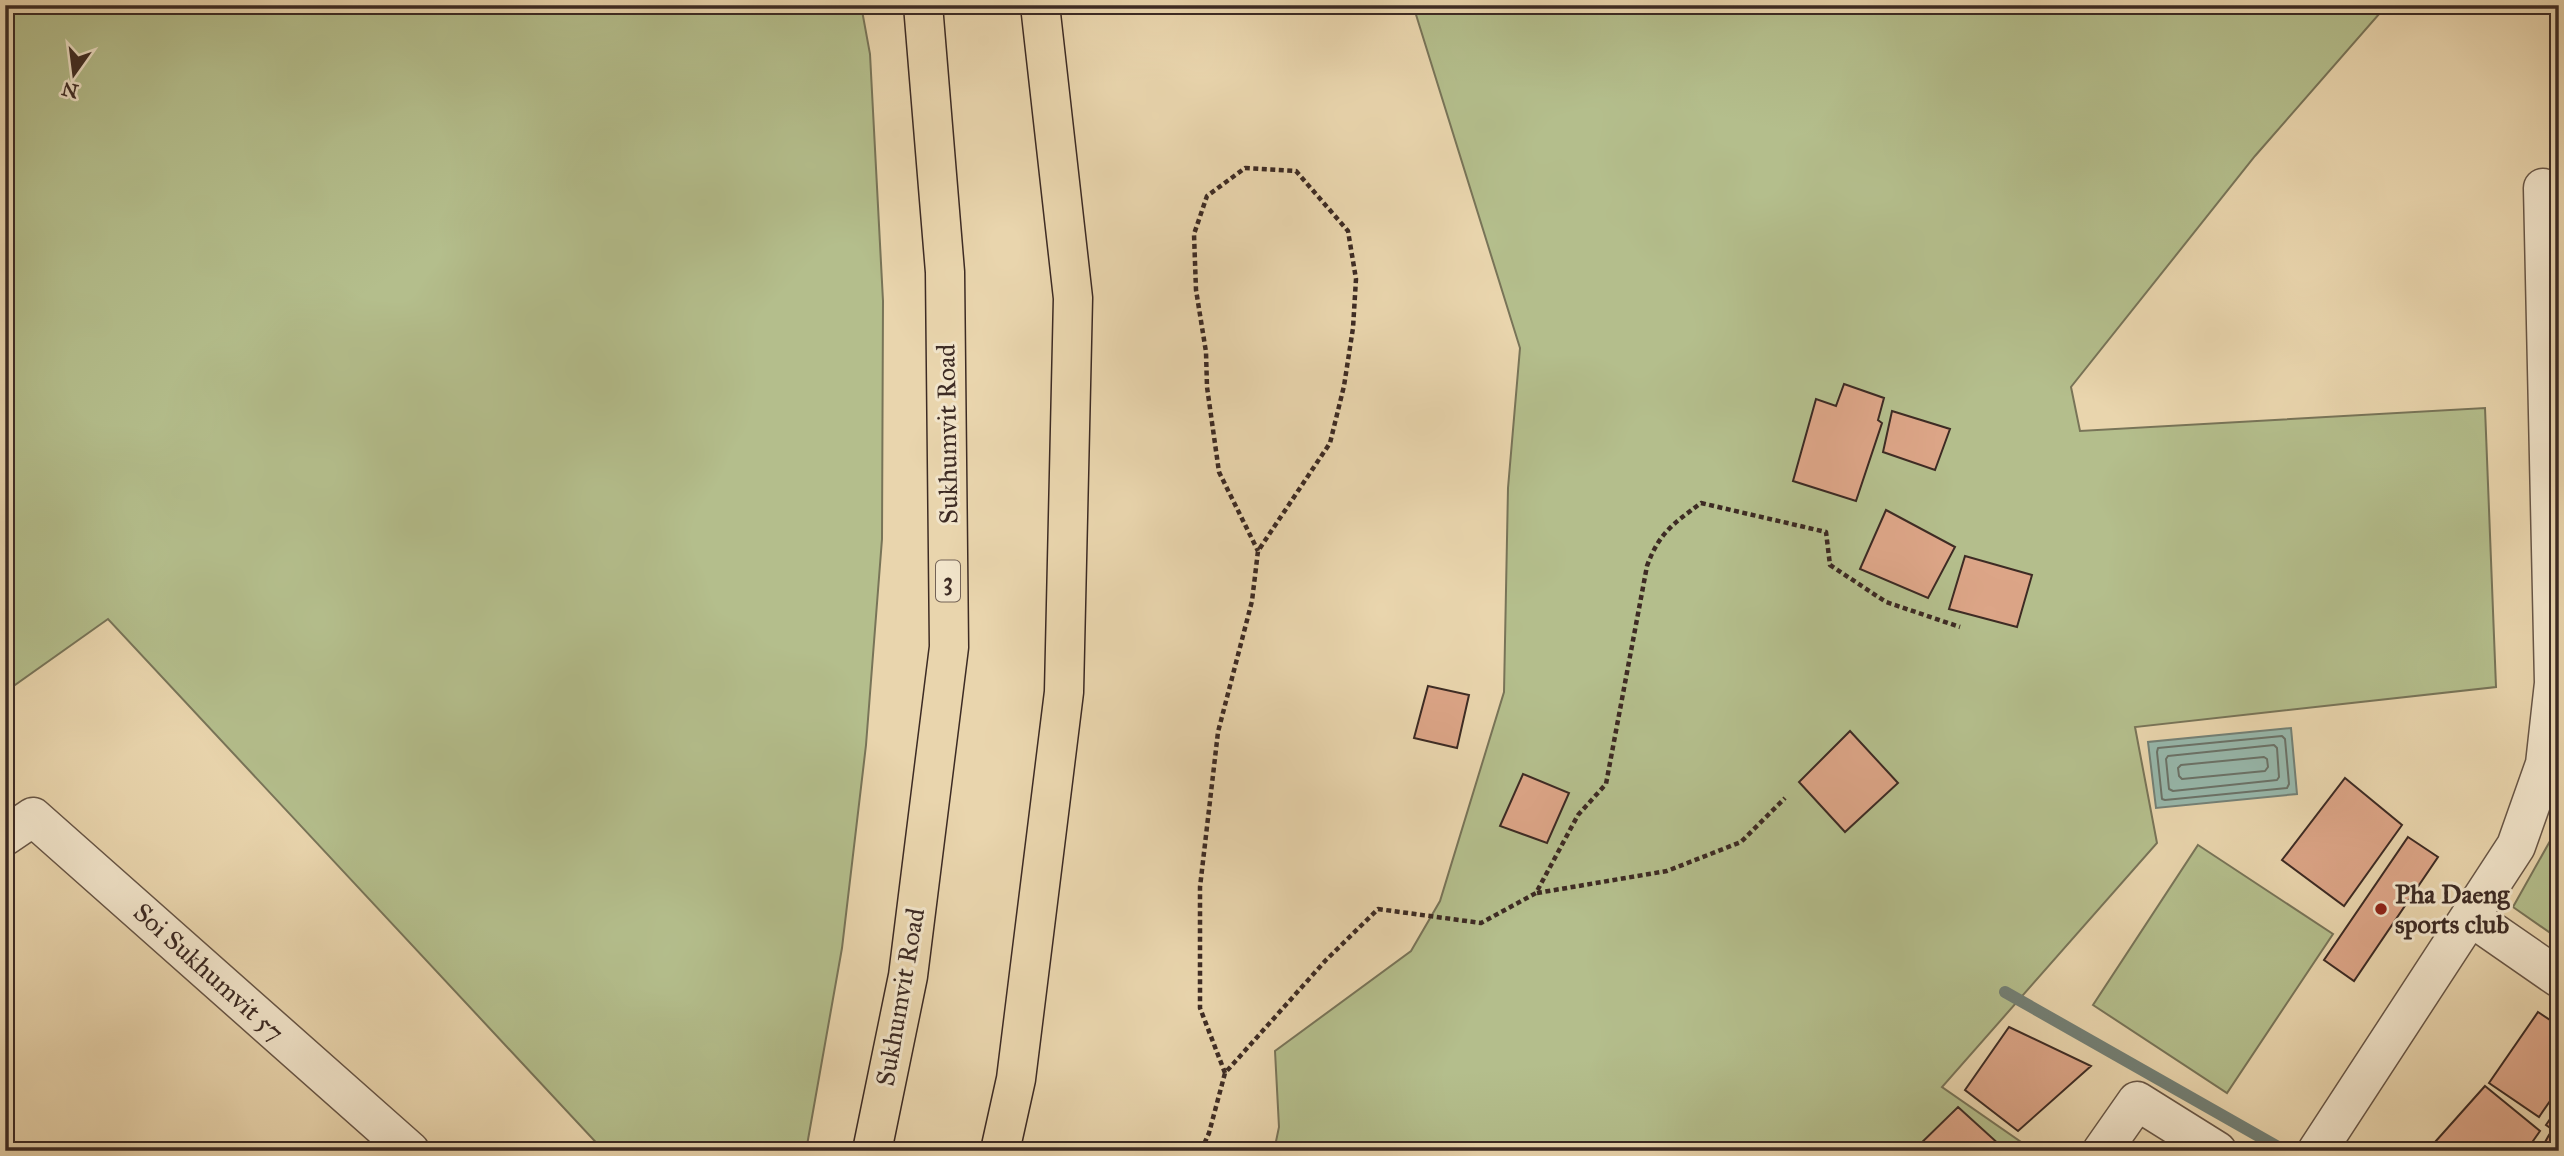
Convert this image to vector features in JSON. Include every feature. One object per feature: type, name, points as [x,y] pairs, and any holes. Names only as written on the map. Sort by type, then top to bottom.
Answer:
[{"type":"highway","name":"Sukhumvit Road","points":[[872,1151],[908,976],[949,647],[945,272],[922,5]]},
{"type":"highway","points":[[1000,1151],[1016,1079],[1064,692],[1073,298],[1040,5]]},
{"type":"street","points":[[2317,1151],[2516,846],[2545,764],[2554,683],[2543,188]]},
{"type":"street","name":"Soi Sukhumvit 57","points":[[5,836],[33,817],[410,1151]]},
{"type":"street","points":[[2471,917],[2559,978]]},
{"type":"street","points":[[2102,1151],[2137,1101],[2217,1151]]},
{"type":"path","points":[[1225,1073],[1200,1008],[1200,887],[1218,732],[1252,601],[1258,551],[1330,443],[1344,386],[1353,328],[1356,279],[1348,231],[1296,171],[1245,168],[1207,196],[1194,234],[1195,268],[1219,472],[1258,551]]},
{"type":"path","points":[[1536,893],[1578,815],[1606,784],[1647,566],[1655,543],[1679,519],[1701,503],[1826,532],[1830,565],[1886,602],[1959,627]]},
{"type":"path","points":[[1201,1151],[1209,1133],[1225,1073],[1326,960],[1378,909],[1480,923],[1536,893],[1667,871],[1741,842],[1785,798]]},
{"type":"green space","points":[[5,5],[861,5],[870,54],[883,301],[882,539],[866,745],[842,948],[806,1151],[604,1151],[108,619],[5,692]]},
{"type":"green space","points":[[1413,5],[2387,5],[2255,156],[2071,387],[2080,431],[2485,408],[2496,687],[2135,727],[2157,843],[1942,1087],[2034,1151],[1274,1151],[1279,1127],[1275,1051],[1411,951],[1440,901],[1504,692],[1508,488],[1520,348]]},
{"type":"green space","points":[[2559,825],[2559,939],[2513,907]]},
{"type":"green space","points":[[2198,845],[2333,934],[2227,1093],[2093,1005]]},
{"type":"water","points":[[2291,728],[2297,794],[2156,808],[2148,742]]},
{"type":"building","points":[[1844,384],[1884,398],[1878,420],[1882,423],[1856,501],[1793,481],[1816,399],[1836,406]]},
{"type":"building","points":[[1892,411],[1950,429],[1935,470],[1883,452]]},
{"type":"building","points":[[1886,510],[1955,547],[1928,598],[1860,569]]},
{"type":"building","points":[[1965,556],[2032,575],[2017,627],[1949,609]]},
{"type":"building","points":[[1428,686],[1469,695],[1457,748],[1414,738]]},
{"type":"building","points":[[1850,731],[1898,783],[1845,832],[1799,782]]},
{"type":"building","points":[[1523,774],[1569,793],[1547,843],[1500,826]]},
{"type":"building","points":[[2345,778],[2402,825],[2344,906],[2282,860]]},
{"type":"building","name":"Pha Daeng sports club","points":[[2408,837],[2438,857],[2354,981],[2324,960]]},
{"type":"building","points":[[2538,1012],[2559,1026],[2559,1088],[2539,1117],[2489,1083]]},
{"type":"building","points":[[2009,1027],[2091,1066],[2018,1131],[1965,1090]]},
{"type":"building","points":[[2485,1086],[2540,1131],[2526,1151],[2450,1151],[2435,1142]]},
{"type":"building","points":[[2559,1106],[2559,1134],[2546,1125]]},
{"type":"building","points":[[1958,1107],[2001,1146],[1997,1151],[1913,1151]]},
{"type":"building","points":[[2549,1135],[2559,1142],[2559,1151],[2540,1151]]},
{"type":"waterway","points":[[2005,992],[2278,1147]]},
{"type":"place","name":"Pha Daeng sports club","points":[[2381,909]]}]
